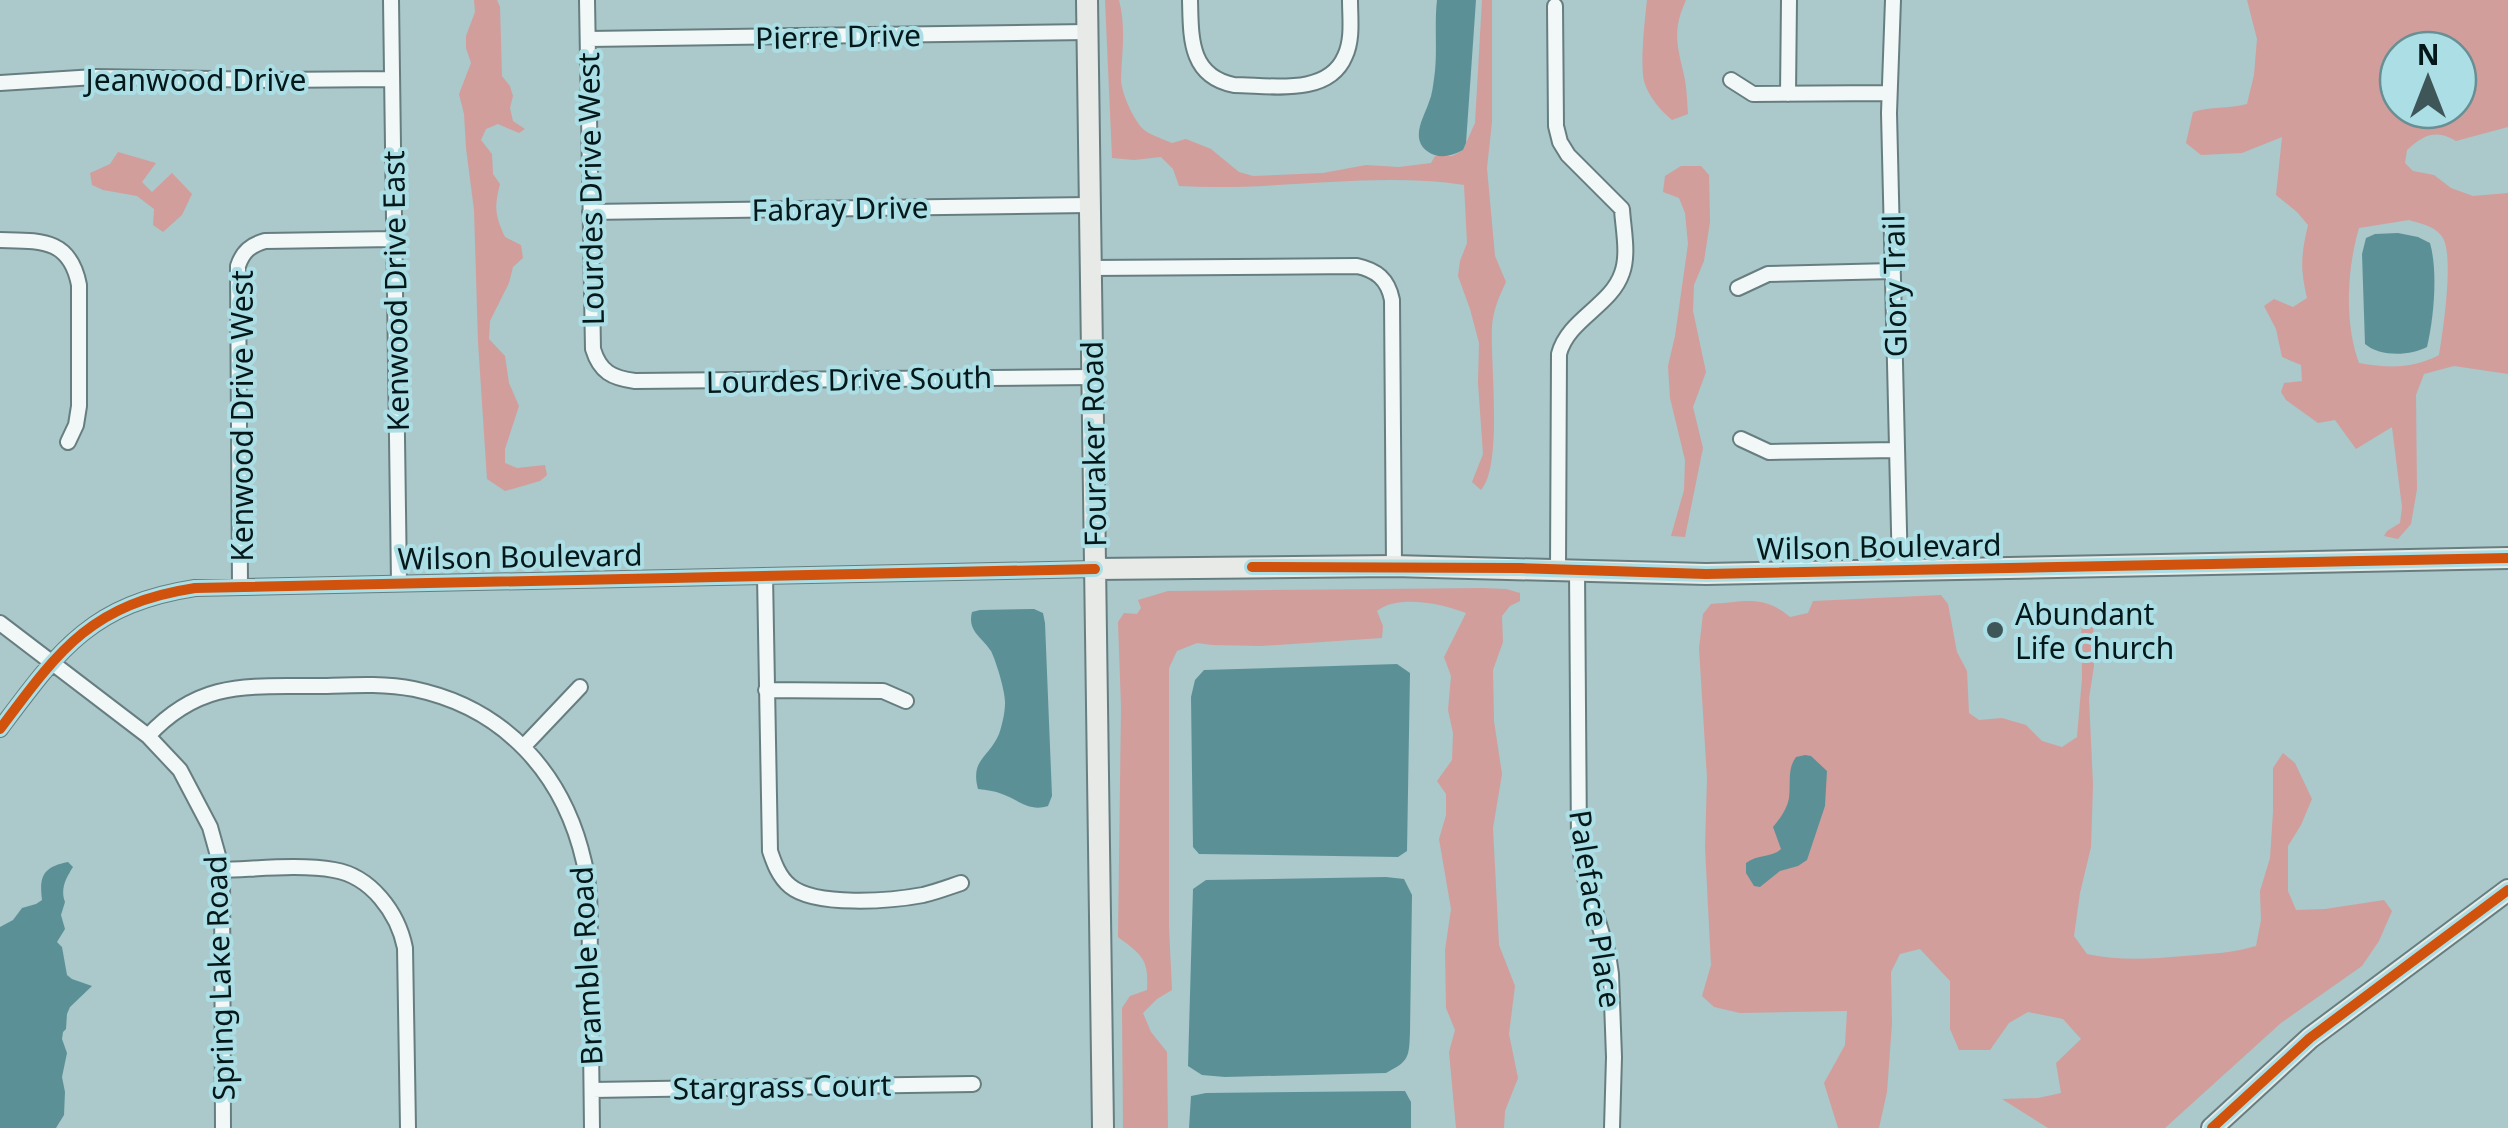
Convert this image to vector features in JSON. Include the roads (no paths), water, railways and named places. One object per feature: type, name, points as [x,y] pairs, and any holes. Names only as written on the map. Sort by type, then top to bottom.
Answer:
[{"type":"main road","name":"Fouraker Road","points":[[1087,0],[1103,1128]]},
{"type":"main road","name":"Wilson Boulevard","points":[[1095,570],[1394,566],[1706,574],[2508,558]]},
{"type":"main road","points":[[2212,1128],[2310,1038],[2508,890]]},
{"type":"street","name":"Kenwood Drive East","points":[[391,0],[400,583]]},
{"type":"street","name":"Lourdes Drive West","points":[[587,0],[592,349],[607,374]]},
{"type":"street","points":[[1190,0],[1192,48],[1213,76],[1234,85],[1309,85],[1324,79],[1344,60],[1350,37],[1350,0]]},
{"type":"street","points":[[1788,94],[1789,0]]},
{"type":"street","name":"Glory Trail","points":[[1893,0],[1889,93],[1900,572]]},
{"type":"street","name":"Paleface Place","points":[[1555,6],[1556,126],[1560,142],[1622,209],[1622,274],[1614,288],[1562,341],[1559,354],[1579,842],[1611,974],[1612,1128]]},
{"type":"street","name":"Pierre Drive","points":[[588,39],[1088,32]]},
{"type":"street","name":"Jeanwood Drive","points":[[0,83],[95,77],[392,79]]},
{"type":"street","points":[[1731,80],[1753,94],[1889,93]]},
{"type":"street","name":"Fabray Drive","points":[[590,212],[1089,205]]},
{"type":"street","name":"Kenwood Drive West","points":[[240,586],[238,266],[242,254],[266,241],[394,239]]},
{"type":"street","points":[[0,240],[38,240],[49,244],[69,258],[76,270],[80,285],[79,406],[68,442]]},
{"type":"street","points":[[1090,268],[1356,266],[1377,273],[1392,300],[1394,566]]},
{"type":"street","points":[[1738,288],[1768,274],[1893,271]]},
{"type":"street","name":"Lourdes Drive South","points":[[607,374],[635,382],[1092,376]]},
{"type":"street","points":[[1742,439],[1770,452],[1898,450]]},
{"type":"street","name":"Wilson Boulevard","points":[[0,728],[50,662],[90,626],[128,605],[195,588],[1095,570]]},
{"type":"street","points":[[765,576],[770,851],[776,868],[789,886],[811,898],[873,900],[924,895],[961,883]]},
{"type":"street","name":"Spring Lake Road","points":[[0,623],[148,736],[180,770],[210,828],[222,870],[223,1128]]},
{"type":"street","name":"Bramble Road","points":[[148,736],[172,712],[201,697],[232,688],[374,685],[444,698],[476,712],[524,746],[559,794],[585,864],[592,1128]]},
{"type":"street","points":[[524,746],[580,687]]},
{"type":"street","points":[[766,690],[884,691],[906,701]]},
{"type":"street","points":[[222,870],[335,870],[356,877],[392,912],[405,948],[408,1128]]},
{"type":"street","name":"Stargrass Court","points":[[592,1090],[973,1084]]},
{"type":"water","points":[[1437,0],[1476,0],[1466,143],[1463,150],[1445,156],[1427,151],[1419,140],[1434,79]]},
{"type":"water","points":[[2398,233],[2430,243],[2434,295],[2427,347],[2395,354],[2365,344],[2362,254],[2366,238]]},
{"type":"water","points":[[1034,609],[1043,613],[1045,623],[1052,796],[1048,806],[1041,807],[978,789],[976,779],[978,765],[999,734],[1005,699],[991,651],[972,624],[972,612]]},
{"type":"water","points":[[1397,664],[1410,673],[1407,851],[1398,857],[1199,854],[1193,847],[1191,697],[1195,680],[1204,670]]},
{"type":"water","points":[[1805,755],[1827,771],[1825,806],[1807,860],[1780,871],[1760,887],[1754,886],[1746,873],[1746,863],[1781,849],[1773,827],[1788,802],[1793,762]]},
{"type":"water","points":[[68,862],[73,867],[63,888],[65,902],[61,915],[65,929],[57,942],[62,947],[67,975],[92,986],[70,1007],[63,1032],[67,1053],[62,1077],[64,1115],[56,1128],[0,1128],[0,927],[13,920],[22,908],[42,900],[44,874]]},
{"type":"water","points":[[1404,879],[1412,895],[1410,1041],[1403,1062],[1386,1073],[1225,1077],[1202,1075],[1188,1066],[1193,889],[1206,880]]},
{"type":"water","points":[[1405,1091],[1411,1102],[1411,1128],[1189,1128],[1191,1096],[1206,1093]]},
{"type":"place","name":"Abundant Life Church","points":[[1995,630]]}]
